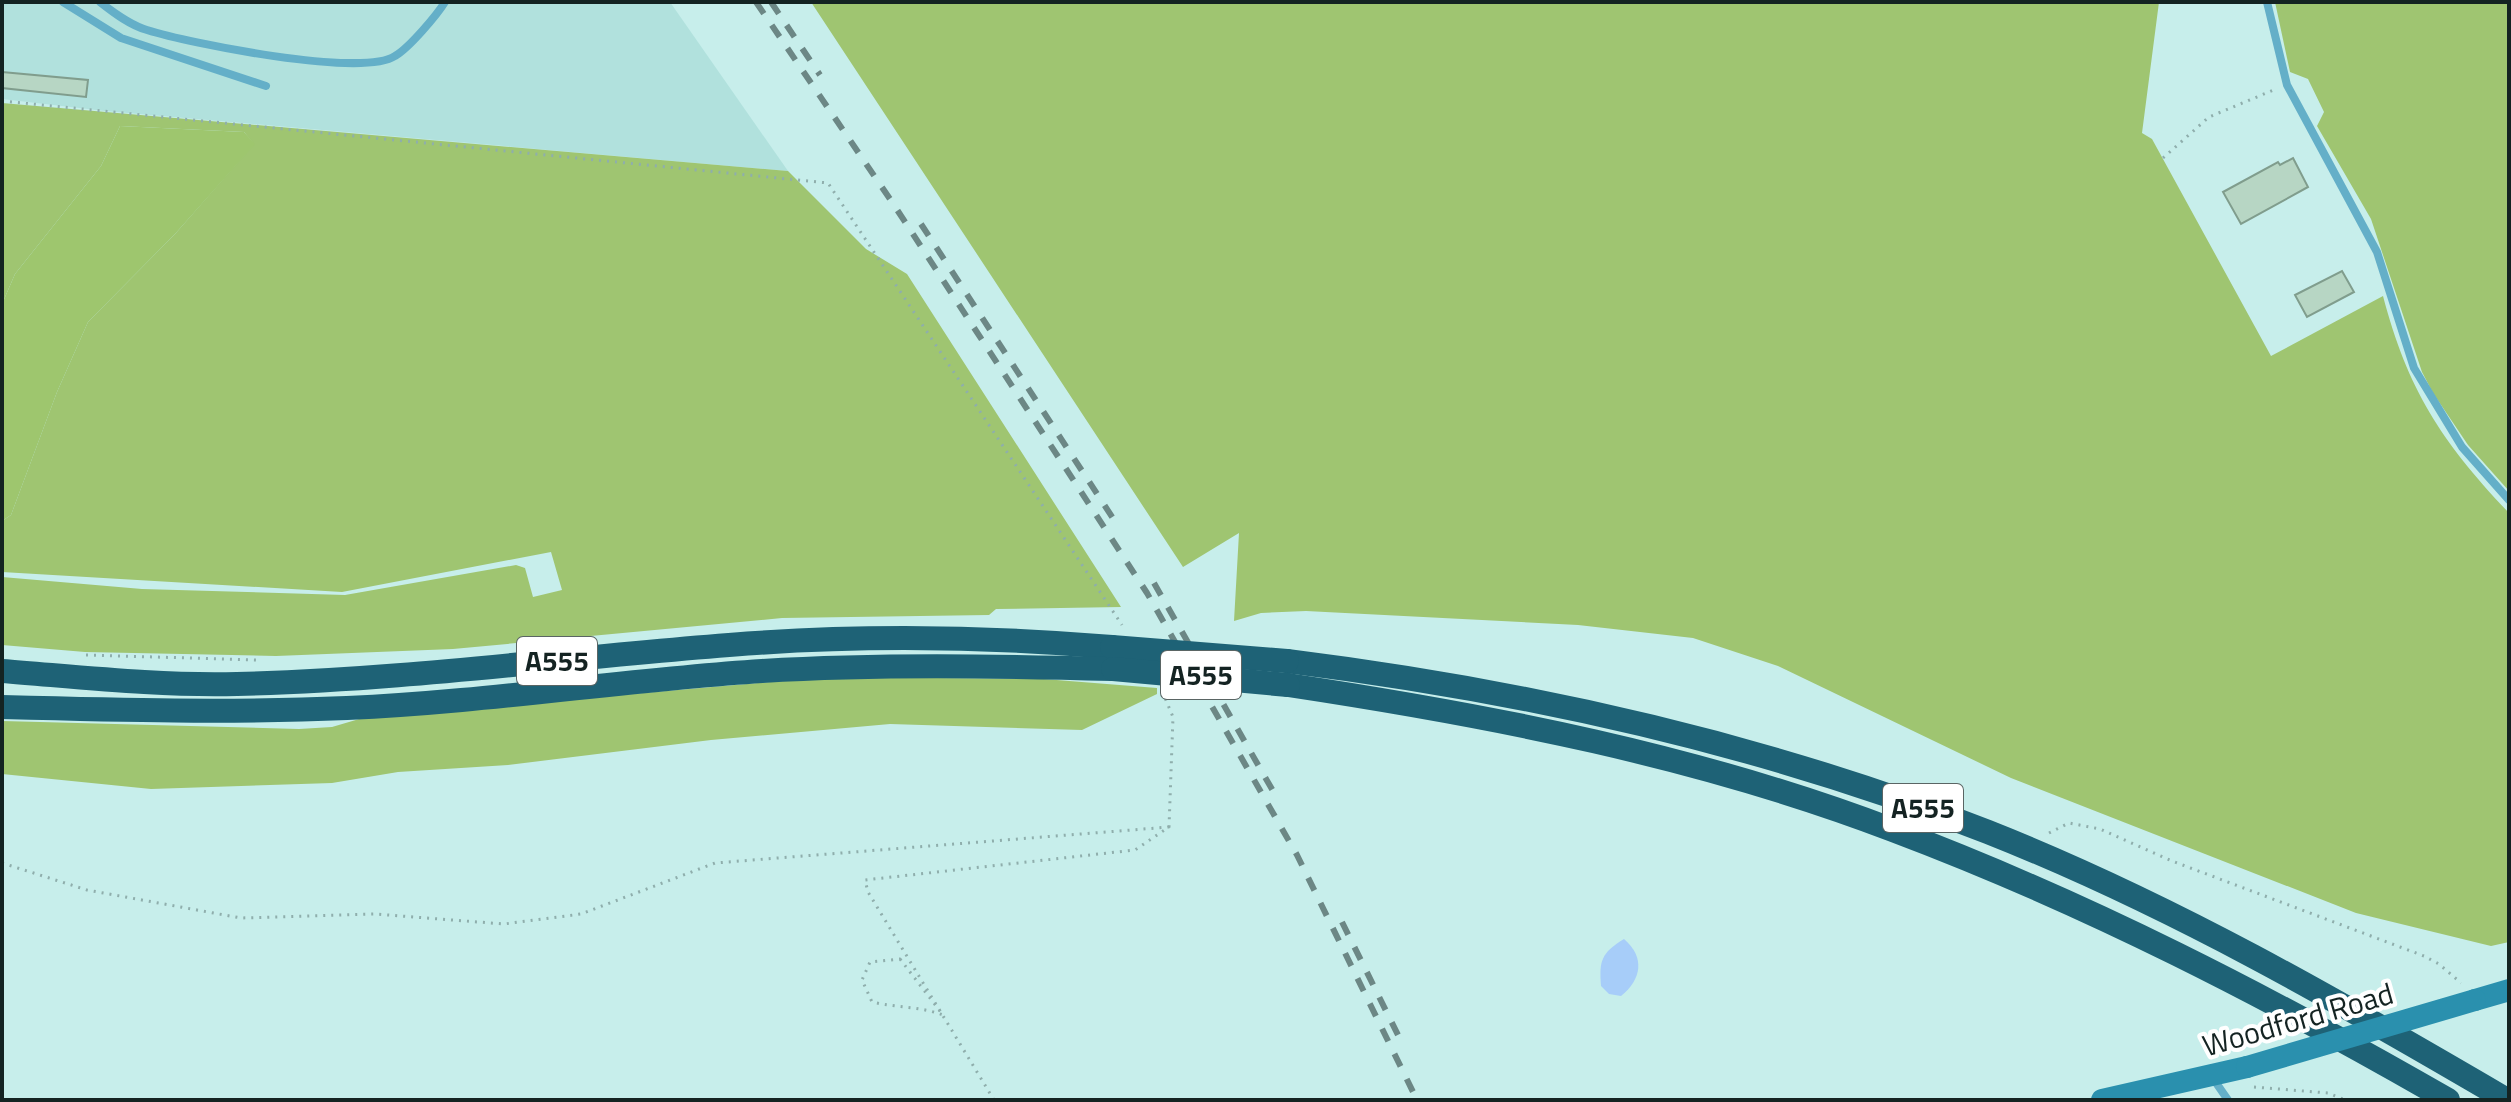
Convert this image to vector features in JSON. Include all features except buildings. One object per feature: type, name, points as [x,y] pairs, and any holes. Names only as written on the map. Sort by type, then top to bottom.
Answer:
[{"type":"highway","name":"A555","points":[[2,671],[235,684],[483,668],[757,643],[885,637],[996,638],[1112,658],[1478,690],[1690,734],[1905,801],[1990,833],[2173,914],[2354,1010],[2507,1100]]},
{"type":"highway","name":"A555","points":[[2,707],[207,710],[347,708],[488,699],[595,685],[760,671],[1112,658]]},
{"type":"highway","name":"A555","points":[[1288,673],[1684,763],[1894,830],[2159,943],[2338,1036],[2448,1100]]},
{"type":"street","name":"Woodford Road","points":[[2102,1100],[2212,1076],[2247,1077],[2509,990]]},
{"type":"lane","points":[[63,2],[121,38],[266,86]]},
{"type":"lane","points":[[100,2],[144,30],[235,51],[353,63],[379,62],[396,56],[445,2]]},
{"type":"lane","points":[[2267,2],[2287,85],[2377,252],[2414,368],[2462,447],[2509,500]]},
{"type":"lane","points":[[2212,1076],[2228,1100]]},
{"type":"path","points":[[2163,158],[2209,117],[2287,85]]},
{"type":"path","points":[[2,101],[828,183],[1058,532]]},
{"type":"path","points":[[2040,839],[2069,823],[2100,829],[2172,861],[2424,956],[2456,977],[2475,1000]]},
{"type":"path","points":[[2,863],[87,890],[241,918],[375,914],[504,924],[581,914],[715,863],[1169,827],[1135,850],[865,880],[868,892],[994,1100]]},
{"type":"path","points":[[900,959],[943,1015],[922,1007],[900,1009],[872,1002],[862,980],[870,962],[900,959]]},
{"type":"path","points":[[2247,1077],[2328,1093],[2345,1100]]},
{"type":"shaded area","points":[[2,2],[670,2],[788,171],[105,111],[2,99]]},
{"type":"shaded area","points":[[1624,939],[1635,953],[1638,968],[1633,982],[1621,996],[1609,994],[1601,986],[1601,970],[1606,953]]},
{"type":"green space","points":[[811,2],[2159,2],[2142,133],[2152,139],[2271,356],[2383,296],[2404,360],[2430,414],[2465,462],[2509,513],[2509,942],[2491,946],[2356,913],[2011,778],[1778,666],[1693,638],[1578,625],[1306,611],[1261,613],[1234,621],[1239,533],[1183,567]]},
{"type":"green space","points":[[2275,2],[2509,2],[2509,491],[2468,445],[2422,372],[2371,219],[2317,126],[2324,112],[2308,79],[2290,72]]},
{"type":"green space","points":[[2,103],[788,171],[866,249],[907,274],[1121,607],[996,609],[989,615],[782,618],[453,649],[276,656],[85,652],[2,645],[2,577],[142,589],[345,595],[516,565],[525,568],[533,597],[562,590],[551,552],[342,592],[2,572],[2,521],[11,515],[57,392],[88,322],[175,234],[254,144],[244,132],[120,126],[101,166],[15,274],[2,304]]},
{"type":"green space","points":[[120,126],[244,132],[255,144],[175,234],[88,322],[57,392],[11,515],[2,521],[2,304],[15,274],[101,166]]},
{"type":"green space","points":[[828,677],[1044,679],[1157,688],[1157,694],[1082,730],[890,724],[711,740],[508,765],[398,772],[332,783],[151,789],[2,774],[2,721],[299,729],[332,727],[366,717]]},
{"type":"railway","points":[[756,2],[892,202],[1147,593],[1297,855],[1417,1100]]},
{"type":"railway","points":[[771,2],[820,75]]},
{"type":"railway","points":[[921,224],[1118,526]]},
{"type":"railway","points":[[1154,583],[1277,798]]},
{"type":"railway","points":[[1342,922],[1399,1037]]}]
